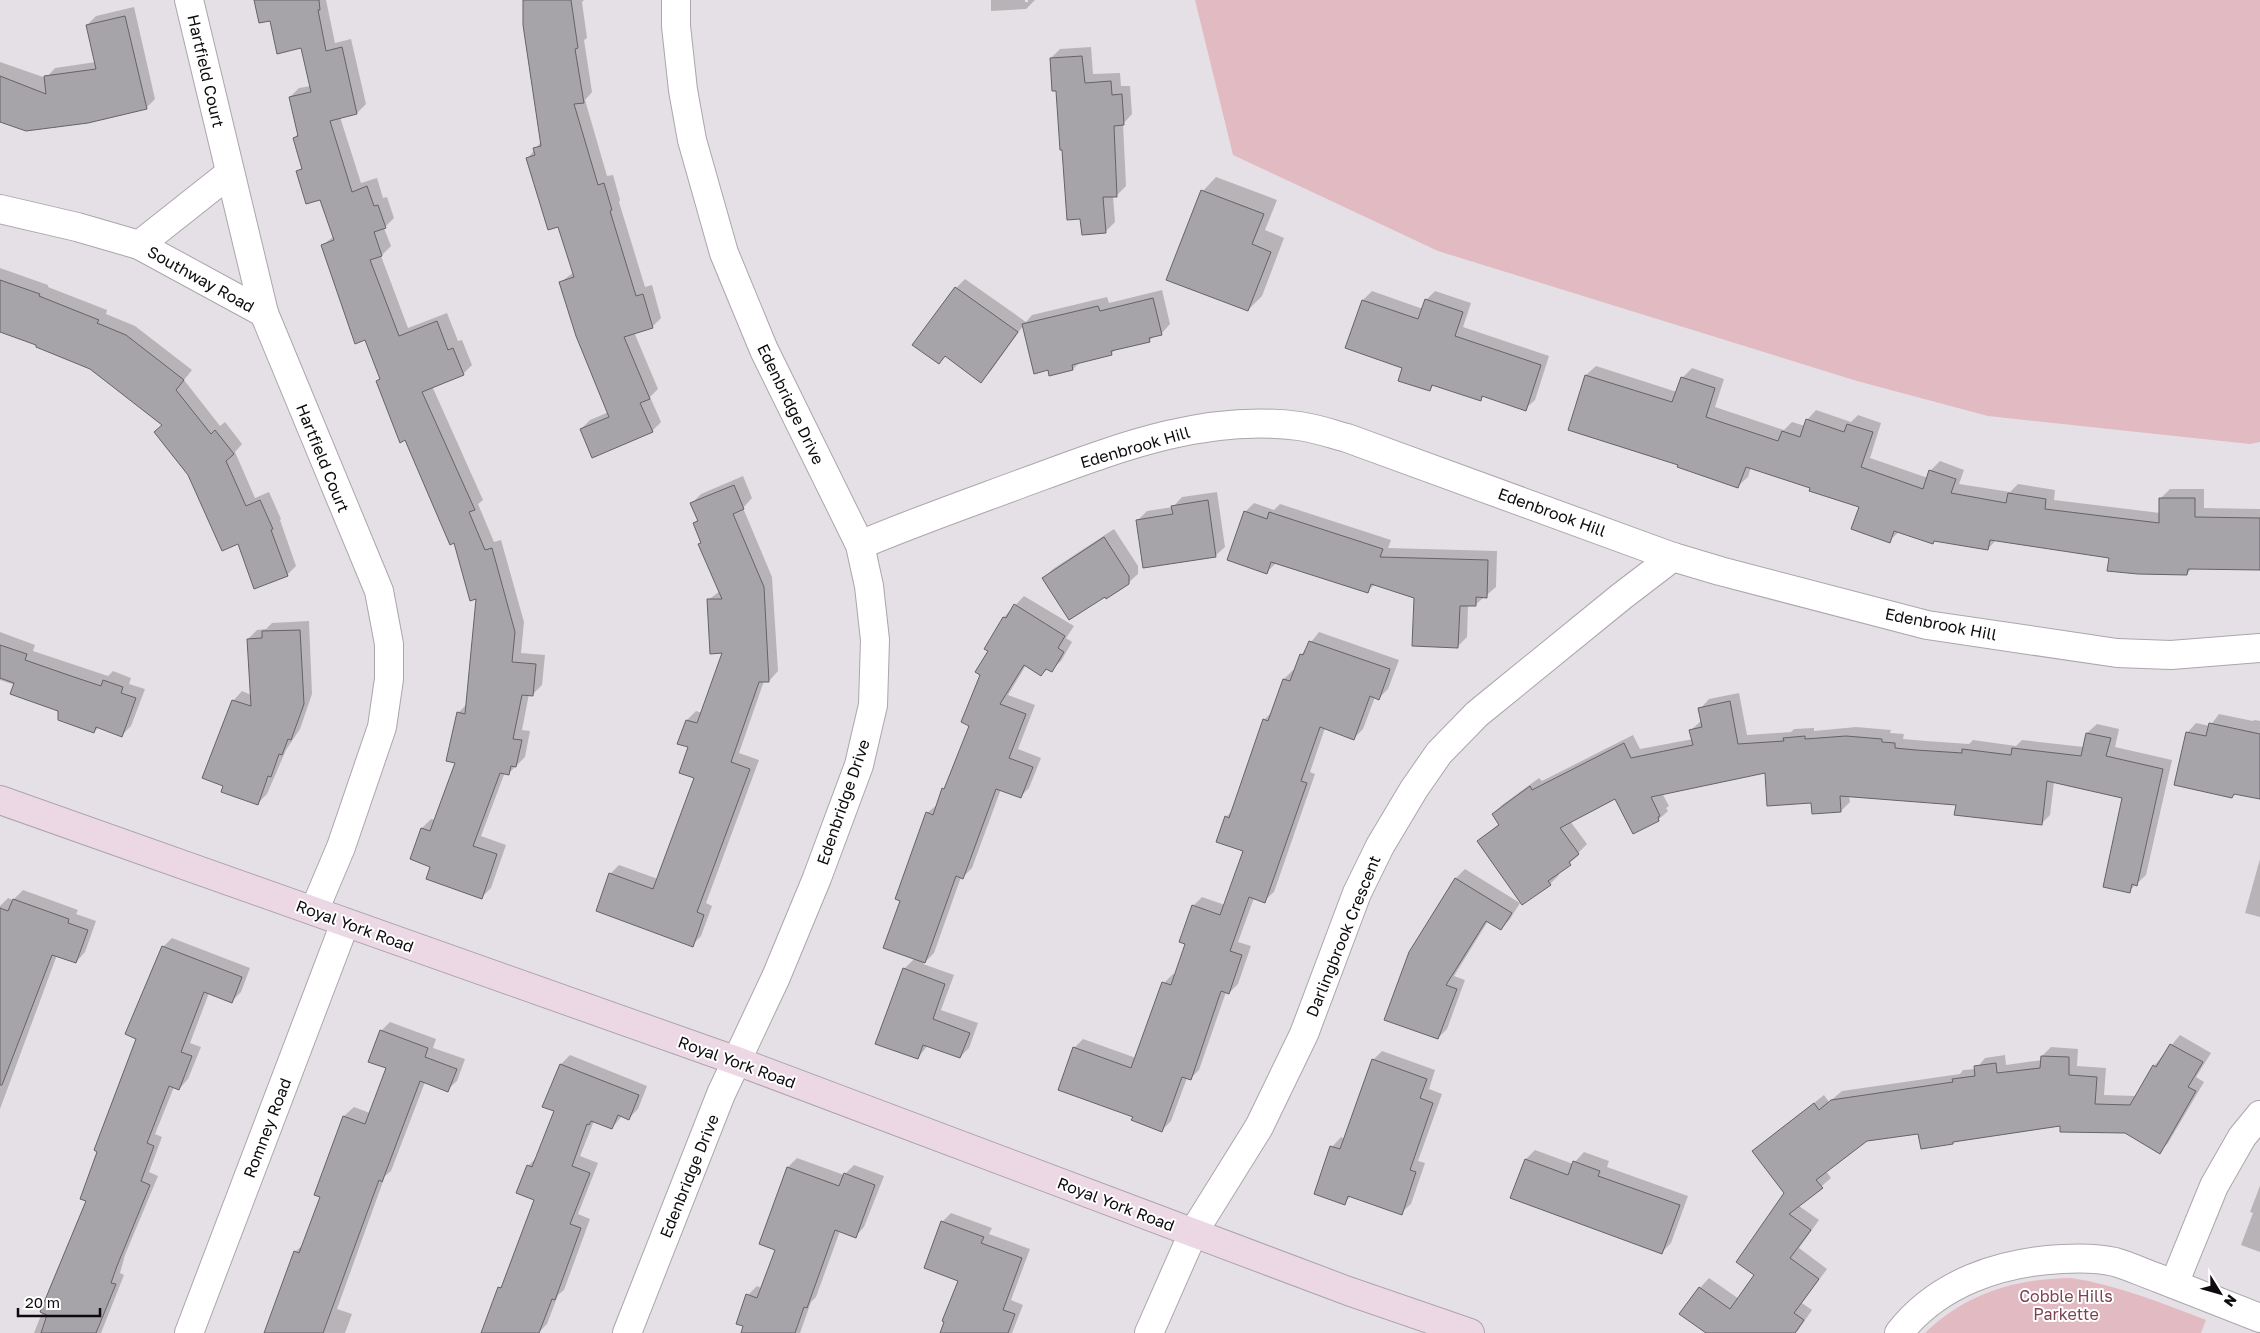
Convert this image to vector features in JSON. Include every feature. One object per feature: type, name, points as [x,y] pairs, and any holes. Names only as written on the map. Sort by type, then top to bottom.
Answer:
[{"type":"main road","name":"Royal York Road","points":[[0,800],[737,1061],[1348,1291],[1470,1333]]},
{"type":"street","name":"Hartfield Court","points":[[189,0],[264,313],[379,591],[389,644],[388,679],[382,726],[341,847],[314,911]]},
{"type":"street","name":"Edenbridge Drive","points":[[627,1333],[721,1094],[780,968],[817,878],[859,765],[873,705],[875,640],[869,586],[860,545],[764,350],[724,253],[691,131],[681,72],[676,26],[676,0]]},
{"type":"street","name":"Southway Road","points":[[139,244],[230,173]]},
{"type":"street","name":"Southway Road","points":[[0,210],[77,227],[139,244],[264,313]]},
{"type":"street","name":"Edenbrook Hill","points":[[860,545],[1132,445],[1176,432],[1258,423],[1301,426],[1347,438],[1673,557],[1927,625],[2117,653],[2171,656],[2260,648]]},
{"type":"street","name":"Darlingbrook Crescent","points":[[1149,1333],[1194,1233],[1259,1127],[1304,1034],[1357,893],[1380,846],[1424,774],[1440,753],[1477,714],[1673,557]]},
{"type":"street","name":"Romney Road","points":[[189,1333],[344,923]]},
{"type":"street","points":[[2174,1284],[2214,1186],[2242,1137],[2260,1115]]},
{"type":"street","points":[[1899,1333],[1907,1322],[1939,1295],[1971,1277],[2025,1262],[2081,1258],[2115,1262],[2260,1318]]},
{"type":"green space","points":[[1195,0],[2260,0],[2260,442],[2250,444],[1988,416],[1857,381],[1438,251],[1233,155]]},
{"type":"green space","name":"Cobble Hills Parkette","points":[[2071,1278],[2123,1290],[2206,1320],[2201,1333],[1925,1333],[1958,1308],[1992,1291],[2030,1281]]},
{"type":"building","points":[[254,0],[319,0],[320,10],[318,10],[326,51],[342,47],[357,114],[330,121],[352,192],[367,186],[374,206],[378,205],[386,228],[374,232],[382,256],[370,260],[399,336],[437,321],[448,350],[453,348],[464,375],[422,392],[475,510],[469,512],[485,550],[492,548],[515,632],[512,662],[536,664],[533,696],[522,695],[513,739],[522,740],[516,767],[511,766],[509,775],[500,773],[473,846],[497,854],[482,899],[426,879],[430,867],[410,859],[421,828],[430,831],[455,763],[446,761],[457,712],[465,714],[476,599],[470,601],[454,543],[450,545],[405,440],[400,443],[376,381],[380,379],[365,340],[355,344],[321,245],[334,240],[320,200],[306,204],[296,171],[302,169],[293,138],[298,136],[289,97],[311,92],[301,48],[277,54],[270,21],[259,23]]},
{"type":"building","points":[[523,0],[571,0],[578,48],[575,49],[584,103],[574,104],[598,185],[604,183],[612,210],[610,211],[636,296],[643,294],[653,328],[624,337],[650,399],[640,403],[653,432],[592,458],[580,429],[609,417],[576,336],[559,282],[574,277],[558,227],[548,230],[526,158],[535,155],[533,148],[541,146],[523,25]]},
{"type":"building","points":[[125,16],[147,109],[88,123],[26,131],[0,122],[0,76],[46,94],[44,76],[96,69],[86,25]]},
{"type":"building","points":[[1082,56],[1085,83],[1111,81],[1112,95],[1122,94],[1124,125],[1114,126],[1117,197],[1103,197],[1106,233],[1082,235],[1080,219],[1067,220],[1056,91],[1052,91],[1050,58]]},
{"type":"building","points":[[1201,190],[1264,214],[1252,244],[1271,252],[1248,311],[1166,280]]},
{"type":"building","points":[[0,280],[40,294],[39,296],[99,320],[97,323],[126,335],[184,380],[176,390],[211,434],[215,430],[234,454],[226,461],[246,506],[260,500],[273,529],[271,530],[288,576],[254,589],[238,544],[222,551],[188,475],[154,432],[162,425],[90,369],[36,347],[36,345],[0,332]]},
{"type":"building","points":[[955,287],[1018,332],[981,383],[945,356],[939,364],[912,345]]},
{"type":"building","points":[[1153,298],[1162,335],[1149,338],[1150,342],[1111,351],[1112,355],[1072,365],[1073,370],[1049,376],[1048,370],[1034,374],[1022,324],[1098,306],[1100,311]]},
{"type":"building","points":[[1425,299],[1463,312],[1455,336],[1541,365],[1526,411],[1482,396],[1481,401],[1432,385],[1430,391],[1398,381],[1402,368],[1345,348],[1362,300],[1418,319]]},
{"type":"building","points":[[1585,375],[1672,402],[1681,377],[1715,388],[1706,417],[1778,441],[1782,431],[1800,437],[1806,419],[1844,432],[1847,424],[1873,432],[1861,467],[1923,489],[1929,470],[1956,479],[1951,493],[2006,503],[2008,493],[2046,499],[2045,509],[2159,523],[2159,498],[2195,498],[2195,517],[2260,518],[2260,570],[2188,569],[2187,575],[2138,574],[2107,571],[2109,558],[1990,540],[1988,550],[1934,541],[1933,544],[1894,531],[1890,543],[1851,529],[1859,507],[1809,491],[1810,488],[1746,467],[1738,488],[1677,467],[1678,465],[1568,430]]},
{"type":"building","points":[[734,485],[744,509],[733,514],[764,587],[769,682],[759,682],[731,762],[750,769],[697,912],[704,915],[693,947],[596,911],[609,873],[653,889],[694,778],[679,773],[688,747],[677,744],[686,720],[697,723],[722,653],[710,654],[707,599],[722,599],[698,544],[701,543],[693,523],[698,521],[690,503]]},
{"type":"building","points":[[1208,500],[1216,557],[1143,568],[1136,520],[1173,514],[1171,506]]},
{"type":"building","points":[[1244,511],[1267,519],[1269,512],[1383,549],[1380,557],[1488,560],[1487,598],[1476,597],[1476,606],[1460,606],[1458,648],[1412,646],[1414,598],[1371,584],[1368,593],[1271,562],[1267,574],[1227,560]]},
{"type":"building","points":[[1104,537],[1129,576],[1129,584],[1069,620],[1042,578]]},
{"type":"building","points":[[1014,604],[1065,636],[1058,648],[1064,652],[1052,672],[1046,669],[1041,676],[1024,665],[1000,704],[1026,714],[1009,758],[1033,767],[1021,798],[996,789],[963,879],[956,876],[925,963],[883,948],[900,901],[895,899],[926,812],[933,815],[942,788],[944,789],[969,726],[961,722],[980,675],[975,672],[988,651],[984,649],[1003,617],[1006,618]]},
{"type":"building","points":[[300,630],[304,704],[291,740],[288,739],[282,755],[279,754],[271,777],[268,776],[258,805],[221,792],[223,786],[202,778],[232,700],[251,706],[247,639],[262,638],[262,631]]},
{"type":"building","points":[[1309,641],[1390,669],[1379,700],[1370,696],[1354,740],[1320,727],[1301,781],[1307,783],[1265,903],[1249,897],[1230,951],[1242,955],[1229,994],[1221,991],[1191,1080],[1182,1077],[1162,1132],[1131,1120],[1133,1117],[1058,1090],[1073,1047],[1131,1068],[1162,982],[1171,985],[1185,944],[1179,942],[1192,905],[1220,915],[1243,851],[1216,842],[1225,816],[1229,818],[1263,719],[1268,721],[1283,679],[1290,681],[1300,654],[1303,655]]},
{"type":"building","points":[[0,645],[27,654],[25,660],[71,676],[101,686],[103,680],[123,687],[121,693],[136,698],[122,737],[96,727],[94,733],[58,720],[58,711],[10,694],[14,683],[0,678]]},
{"type":"building","points":[[1730,701],[1738,744],[1784,741],[1783,738],[1805,736],[1805,739],[1846,736],[1882,739],[1882,742],[1895,743],[1895,748],[1916,750],[1962,753],[1962,749],[2011,755],[2012,748],[2081,756],[2086,733],[2111,738],[2106,756],[2163,769],[2137,886],[2132,884],[2130,893],[2103,887],[2122,798],[2047,781],[2042,825],[1954,815],[1956,805],[1840,796],[1841,812],[1812,814],[1811,803],[1767,806],[1765,773],[1651,797],[1660,816],[1658,817],[1659,821],[1633,834],[1615,799],[1560,828],[1579,854],[1569,862],[1571,865],[1548,881],[1551,885],[1522,905],[1477,841],[1499,825],[1492,814],[1530,786],[1532,790],[1624,743],[1631,758],[1693,745],[1689,730],[1702,727],[1698,708]]},
{"type":"building","points":[[2209,723],[2260,734],[2260,799],[2234,794],[2232,798],[2174,785],[2186,732],[2206,736]]},
{"type":"building","points":[[1455,878],[1512,913],[1501,930],[1486,921],[1446,985],[1457,989],[1438,1039],[1384,1020],[1409,952]]},
{"type":"building","points":[[13,899],[69,919],[68,923],[88,930],[76,963],[52,955],[2,1085],[0,1085],[0,908],[8,911]]},
{"type":"building","points":[[162,946],[242,977],[232,1003],[204,992],[181,1052],[192,1056],[179,1090],[169,1086],[147,1143],[154,1146],[141,1181],[150,1185],[117,1266],[111,1283],[116,1284],[96,1333],[41,1333],[47,1315],[40,1312],[86,1201],[80,1199],[97,1152],[94,1150],[136,1039],[125,1034]]},
{"type":"building","points":[[903,968],[945,984],[933,1019],[970,1033],[960,1058],[923,1045],[918,1059],[875,1044]]},
{"type":"building","points":[[380,1030],[428,1048],[425,1057],[457,1069],[448,1092],[420,1081],[382,1182],[379,1180],[323,1333],[264,1333],[294,1251],[299,1253],[320,1197],[314,1195],[343,1116],[365,1124],[386,1068],[368,1062]]},
{"type":"building","points":[[2170,1044],[2203,1062],[2188,1087],[2196,1091],[2160,1154],[2125,1133],[2060,1132],[2060,1126],[1953,1142],[1953,1144],[1921,1149],[1918,1134],[1867,1141],[1816,1180],[1823,1188],[1789,1214],[1811,1230],[1790,1258],[1819,1279],[1794,1313],[1804,1320],[1795,1333],[1706,1333],[1679,1314],[1699,1287],[1730,1309],[1754,1275],[1736,1262],[1784,1193],[1752,1151],[1814,1103],[1819,1110],[1831,1100],[1953,1082],[1952,1079],[1975,1076],[1974,1066],[1996,1063],[1997,1073],[2040,1068],[2041,1056],[2069,1057],[2069,1075],[2097,1077],[2095,1104],[2130,1105],[2153,1065],[2156,1067]]},
{"type":"building","points":[[1372,1059],[1427,1079],[1420,1098],[1433,1103],[1410,1170],[1416,1172],[1402,1215],[1348,1196],[1345,1205],[1314,1194],[1330,1146],[1340,1149]]},
{"type":"building","points":[[560,1064],[639,1095],[629,1120],[618,1115],[612,1129],[591,1121],[589,1125],[587,1124],[572,1166],[590,1173],[570,1224],[581,1228],[555,1300],[552,1299],[539,1333],[481,1333],[498,1287],[501,1288],[534,1200],[516,1193],[527,1165],[532,1167],[554,1111],[542,1107]]},
{"type":"building","points":[[1525,1159],[1568,1175],[1573,1161],[1600,1171],[1598,1176],[1680,1205],[1662,1254],[1510,1198]]},
{"type":"building","points":[[787,1167],[839,1186],[844,1173],[875,1185],[856,1238],[835,1230],[807,1308],[804,1307],[795,1333],[741,1333],[743,1326],[736,1324],[746,1294],[757,1298],[775,1250],[759,1244]]},
{"type":"building","points":[[941,1221],[984,1237],[981,1243],[1022,1258],[1003,1310],[1015,1314],[1008,1333],[940,1333],[944,1322],[942,1321],[958,1281],[924,1268]]}]
